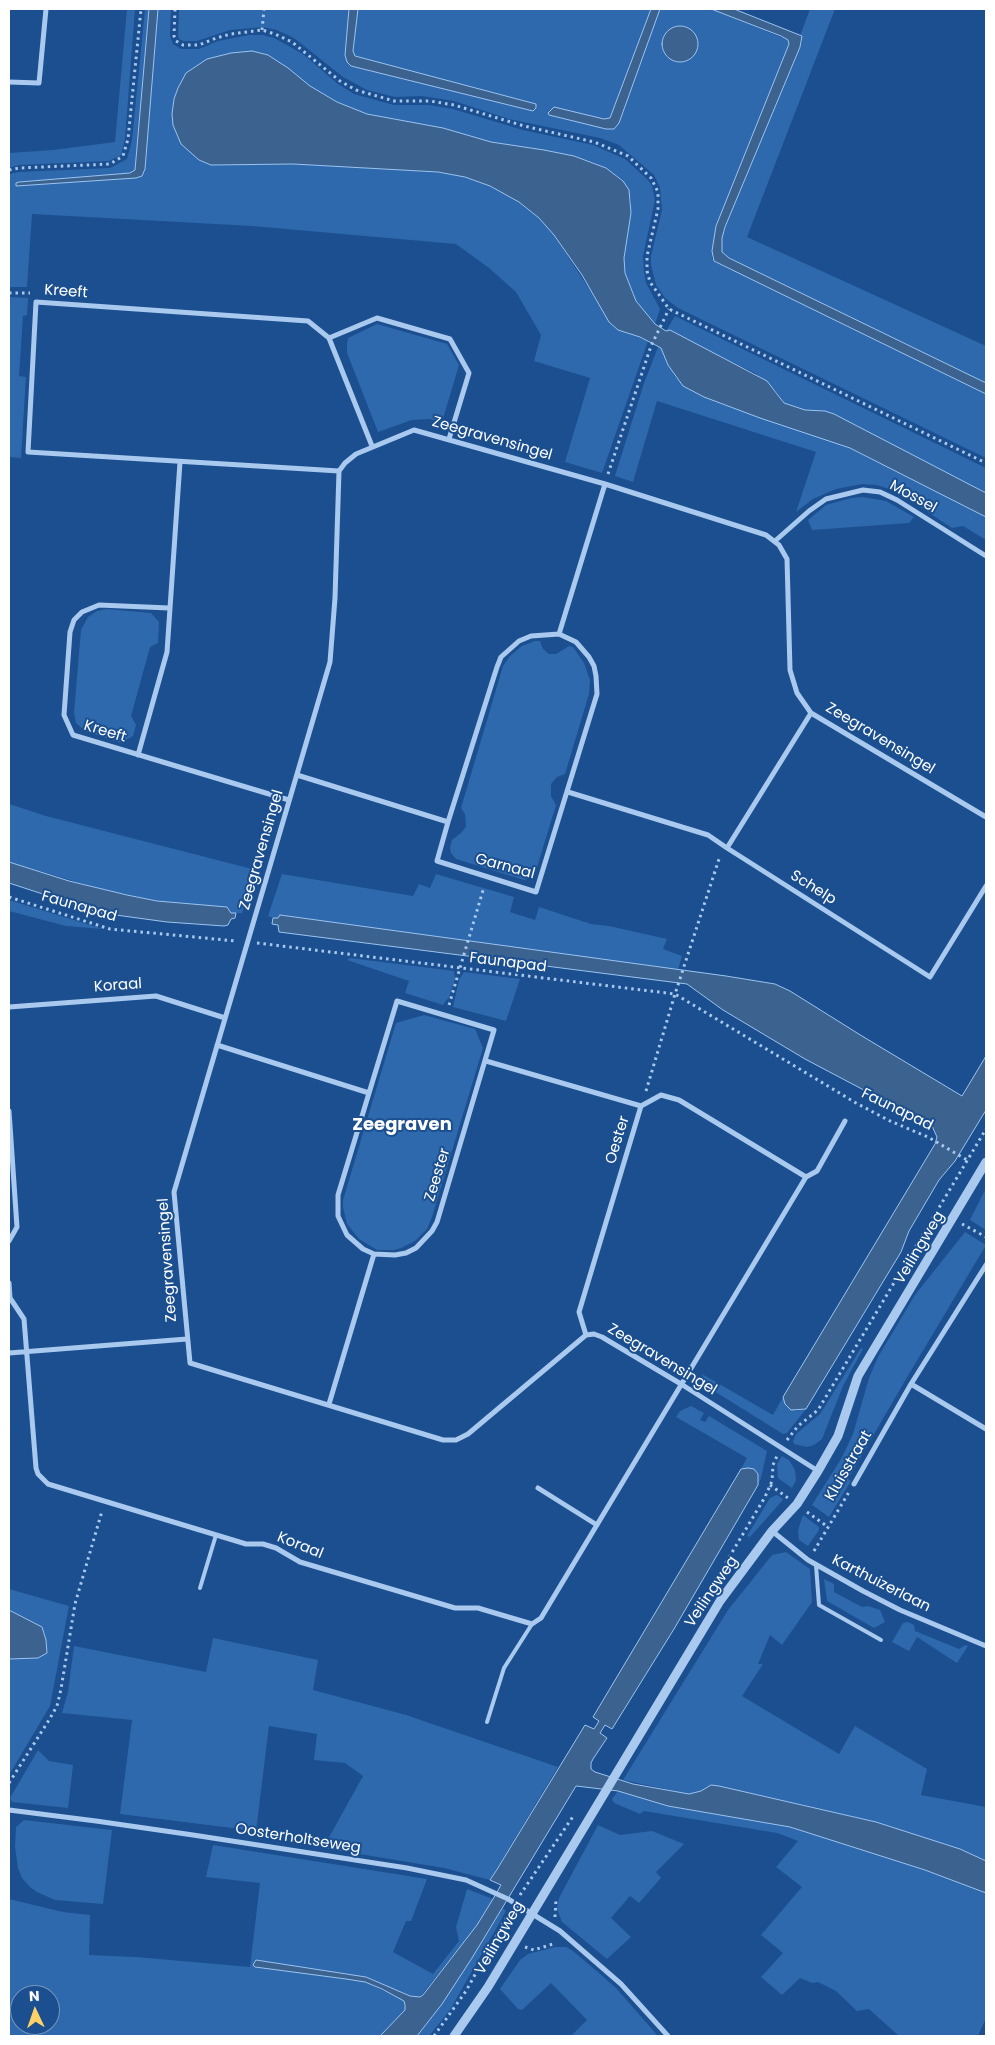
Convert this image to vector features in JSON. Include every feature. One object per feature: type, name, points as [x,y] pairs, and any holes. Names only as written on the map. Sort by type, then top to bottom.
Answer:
[{"type":"street","points":[[9,82],[39,83],[46,9]]},
{"type":"street","name":"Kreeft","points":[[339,471],[28,452],[36,302],[308,321],[329,338],[372,446]]},
{"type":"street","points":[[329,338],[377,318],[450,339],[469,373],[449,439]]},
{"type":"street","name":"Zeegravensingel","points":[[818,1471],[681,1384],[594,1334],[586,1335],[468,1434],[456,1440],[443,1440],[190,1363],[186,1339],[174,1192],[330,662],[335,598],[339,471],[356,454],[414,430],[605,484],[757,532],[775,541],[784,550],[788,568],[790,670],[797,693],[811,713],[986,816]]},
{"type":"street","name":"Kreeft","points":[[138,755],[167,652],[180,462]]},
{"type":"street","points":[[559,634],[605,484]]},
{"type":"street","name":"Mossel","points":[[775,541],[809,511],[826,499],[863,490],[880,492],[897,500],[986,556]]},
{"type":"street","name":"Kreeft","points":[[169,608],[99,605],[82,612],[74,620],[70,632],[64,715],[73,735],[289,800]]},
{"type":"street","name":"Garnaal","points":[[559,634],[576,642],[594,666],[597,694],[568,792],[536,892],[437,861],[501,657],[519,641],[531,636],[559,634]]},
{"type":"street","points":[[568,792],[708,835],[727,848],[811,713]]},
{"type":"street","points":[[298,775],[448,822]]},
{"type":"street","name":"Schelp","points":[[727,848],[930,977],[986,886]]},
{"type":"street","name":"Koraal","points":[[9,1007],[156,996],[225,1018]]},
{"type":"street","name":"Zeester","points":[[397,1001],[446,1016],[494,1030],[486,1061],[437,1222],[432,1232],[425,1240],[406,1253],[395,1255],[374,1254],[363,1249],[347,1235],[340,1221],[337,1205],[338,1194],[368,1093],[397,1001]]},
{"type":"street","points":[[217,1045],[368,1093]]},
{"type":"street","points":[[486,1061],[641,1106]]},
{"type":"street","name":"Oester","points":[[586,1335],[579,1312],[641,1106],[661,1095],[679,1100],[806,1177]]},
{"type":"street","points":[[9,1111],[17,1228],[9,1241]]},
{"type":"street","points":[[532,1624],[541,1618],[806,1177],[817,1171],[845,1121]]},
{"type":"street","name":"Veilingweg","points":[[454,2036],[488,1987],[530,1914],[618,1772],[720,1601],[772,1531],[797,1504],[818,1471],[838,1436],[858,1376],[986,1162]]},
{"type":"street","points":[[329,1404],[374,1254]]},
{"type":"street","name":"Kluisstraat","points":[[854,1484],[911,1384],[986,1264]]},
{"type":"street","name":"Koraal","points":[[9,1283],[10,1298],[24,1319],[35,1461],[38,1474],[43,1481],[55,1487],[246,1544],[263,1544],[276,1548],[300,1562],[455,1608],[478,1608],[532,1624]]},
{"type":"street","points":[[9,1353],[186,1339]]},
{"type":"street","points":[[911,1384],[986,1429]]},
{"type":"street","points":[[538,1488],[597,1524]]},
{"type":"street","name":"Karthuizerlaan","points":[[772,1531],[816,1565],[900,1610],[986,1646]]},
{"type":"street","name":"Oosterholtseweg","points":[[9,1810],[96,1820],[407,1868],[466,1880],[508,1899],[569,1938],[621,1984],[668,2036]]},
{"type":"lane","points":[[200,1588],[216,1535]]},
{"type":"lane","points":[[816,1565],[819,1605],[881,1640]]},
{"type":"lane","points":[[487,1722],[504,1668],[532,1624]]},
{"type":"path","points":[[9,170],[110,164],[123,156],[128,139],[141,9]]},
{"type":"path","points":[[175,9],[174,36],[176,41],[183,45],[198,46],[231,34],[262,30],[292,42],[340,81],[356,90],[394,101],[430,101],[454,105],[524,126],[594,142],[628,156],[651,178],[658,192],[658,209],[647,256],[648,271],[650,282],[669,309],[986,463]]},
{"type":"path","points":[[262,30],[264,9]]},
{"type":"path","points":[[9,292],[30,293],[36,302]]},
{"type":"path","points":[[605,484],[651,346],[669,309]]},
{"type":"path","points":[[641,1106],[719,858],[727,848]]},
{"type":"path","points":[[446,1016],[488,877]]},
{"type":"path","name":"Faunapad","points":[[9,897],[110,929],[249,942],[675,994],[856,1103],[890,1121],[928,1137],[967,1160]]},
{"type":"path","name":"Veilingweg","points":[[705,1598],[765,1497],[772,1481],[775,1460],[781,1449],[798,1426],[818,1410],[986,1129]]},
{"type":"path","name":"Kluisstraat","points":[[808,1560],[854,1484]]},
{"type":"path","points":[[9,1783],[57,1706],[75,1604],[105,1501]]},
{"type":"path","name":"Veilingweg","points":[[434,2036],[466,1991],[498,1931],[577,1810]]},
{"type":"path","points":[[498,1931],[534,1950],[569,1938]]},
{"type":"shaded area","points":[[127,9],[135,9],[125,139],[121,155],[109,161],[19,165],[9,168],[9,153],[53,150],[115,142]]},
{"type":"shaded area","points":[[145,9],[149,9],[135,170],[130,173],[19,182],[16,186],[139,177],[158,9],[171,9],[170,36],[173,44],[181,49],[199,49],[218,41],[249,35],[263,35],[274,38],[303,54],[338,84],[354,94],[394,105],[429,105],[453,109],[523,130],[593,145],[625,159],[648,180],[652,186],[655,200],[643,256],[646,283],[660,309],[655,324],[636,301],[625,273],[624,258],[631,213],[631,200],[623,180],[606,168],[592,162],[544,150],[491,142],[443,128],[367,114],[337,102],[310,86],[278,62],[199,160],[211,165],[293,164],[438,172],[465,177],[490,186],[519,202],[539,218],[554,235],[614,327],[648,341],[602,473],[565,462],[590,378],[534,361],[541,335],[516,292],[489,268],[456,244],[252,226],[32,214],[27,287],[9,287],[9,174],[110,168],[127,159],[132,140]]},
{"type":"shaded area","points":[[149,9],[158,9],[145,169],[142,176],[136,178],[16,186],[16,183],[19,182],[130,173],[135,170]]},
{"type":"shaded area","points":[[179,9],[349,9],[345,55],[351,66],[533,111],[536,104],[355,56],[353,51],[358,9],[651,9],[610,118],[548,113],[619,123],[660,9],[711,9],[788,40],[789,44],[716,226],[712,258],[714,261],[986,394],[986,458],[678,308],[665,298],[656,285],[651,265],[651,256],[662,210],[660,188],[654,175],[619,145],[600,138],[509,119],[454,101],[422,96],[395,97],[367,90],[343,77],[294,38],[277,30],[263,27],[230,30],[197,41],[184,41],[179,39]],"holes":[[[676,27],[688,60],[676,62],[666,33]]]},
{"type":"shaded area","points":[[349,9],[358,9],[353,51],[355,56],[536,104],[536,108],[533,111],[351,66],[347,62],[345,55]]},
{"type":"shaded area","points":[[651,9],[660,9],[619,123],[614,129],[606,129],[549,115],[548,113],[554,107],[604,119],[610,118]]},
{"type":"shaded area","points":[[711,9],[734,9],[802,36],[800,47],[725,227],[722,238],[722,252],[729,258],[986,383],[986,394],[714,261],[712,251],[716,226],[789,44],[788,40],[781,36]]},
{"type":"shaded area","points":[[810,9],[835,9],[747,237],[986,346],[986,383],[729,258],[722,252],[722,238],[725,227],[800,47],[802,41],[800,36]]},
{"type":"shaded area","points":[[680,26],[693,31],[698,44],[693,57],[680,62],[667,57],[662,44],[667,31]]},
{"type":"shaded area","points":[[252,51],[268,55],[310,86],[337,102],[367,114],[443,128],[491,142],[574,156],[606,168],[623,181],[629,190],[631,213],[624,258],[625,273],[636,301],[655,324],[767,381],[784,403],[805,410],[825,411],[834,414],[986,493],[986,517],[850,448],[760,418],[704,397],[683,386],[668,365],[661,348],[640,337],[618,330],[609,322],[582,275],[554,235],[539,218],[519,202],[490,186],[465,177],[438,172],[293,164],[211,165],[199,160],[181,144],[173,125],[174,99],[178,88],[186,73],[207,59],[231,53]]},
{"type":"shaded area","points":[[9,297],[28,298],[27,315],[23,316],[19,376],[26,377],[21,458],[9,457]]},
{"type":"shaded area","points":[[675,316],[986,468],[986,493],[825,411],[805,410],[784,403],[776,391],[755,373],[666,331]]},
{"type":"shaded area","points":[[377,324],[447,344],[459,365],[442,422],[429,419],[412,420],[378,432],[347,353],[348,338]]},
{"type":"shaded area","points":[[658,347],[661,348],[675,376],[684,386],[850,448],[970,508],[986,517],[986,540],[963,526],[952,528],[896,491],[876,485],[862,484],[836,489],[813,499],[796,512],[816,452],[657,401],[633,482],[615,476],[644,383]]},
{"type":"shaded area","points":[[863,497],[886,501],[914,517],[909,523],[812,530],[808,520],[826,505],[851,498]]},
{"type":"shaded area","points":[[106,609],[151,613],[159,622],[158,643],[150,647],[131,716],[136,725],[133,736],[121,743],[85,731],[76,723],[74,713],[81,630],[88,617],[97,611]]},
{"type":"shaded area","points":[[540,641],[543,649],[549,654],[556,654],[569,646],[573,647],[584,663],[590,680],[589,694],[565,774],[557,777],[551,784],[551,796],[556,805],[535,874],[531,878],[524,880],[456,859],[451,853],[450,848],[452,840],[466,826],[465,814],[461,808],[503,666],[510,656],[522,646]]},
{"type":"shaded area","points":[[9,804],[46,816],[256,870],[242,913],[230,913],[227,907],[157,901],[97,888],[9,862]]},
{"type":"shaded area","points":[[9,862],[69,881],[127,895],[157,901],[227,907],[231,913],[236,913],[235,918],[231,919],[228,925],[224,926],[167,922],[101,913],[9,883]]},
{"type":"shaded area","points":[[282,874],[413,896],[419,884],[430,888],[436,874],[514,897],[510,912],[535,920],[539,907],[591,924],[609,926],[667,939],[663,949],[682,956],[678,970],[280,915],[278,919],[273,918],[268,916]]},
{"type":"shaded area","points":[[9,900],[103,929],[66,926],[9,911]]},
{"type":"shaded area","points":[[280,915],[775,984],[790,991],[962,1096],[986,1056],[986,1110],[955,1161],[939,1180],[909,1231],[901,1252],[806,1409],[791,1410],[785,1404],[783,1397],[935,1144],[937,1137],[932,1126],[805,1059],[723,1010],[687,984],[279,932],[278,925],[272,924],[273,918],[278,918]]},
{"type":"shaded area","points":[[350,958],[454,971],[455,979],[449,997],[443,1005],[405,993],[409,981],[347,960]]},
{"type":"shaded area","points":[[464,972],[520,979],[506,1021],[453,1007],[459,980]]},
{"type":"shaded area","points":[[424,1015],[475,1029],[483,1048],[427,1229],[415,1241],[401,1248],[377,1250],[359,1239],[347,1224],[343,1200],[396,1023]]},
{"type":"shaded area","points":[[986,1188],[986,1230],[970,1220]]},
{"type":"shaded area","points":[[965,1232],[986,1245],[848,1479],[851,1481],[829,1517],[812,1505],[841,1459],[853,1434],[869,1378],[878,1357],[915,1295]]},
{"type":"shaded area","points":[[861,1348],[863,1349],[843,1386],[822,1439],[814,1445],[807,1447],[794,1444],[793,1441],[796,1434],[820,1414]]},
{"type":"shaded area","points":[[702,1374],[773,1415],[783,1397],[785,1404],[796,1411],[806,1409],[787,1433],[783,1434],[706,1386]]},
{"type":"shaded area","points":[[691,1406],[704,1413],[700,1420],[705,1422],[709,1416],[767,1451],[758,1485],[758,1474],[748,1468],[741,1469],[747,1458],[676,1417],[680,1411]]},
{"type":"shaded area","points":[[782,1456],[789,1460],[795,1470],[796,1480],[792,1488],[778,1478],[777,1464]]},
{"type":"shaded area","points":[[741,1469],[754,1469],[758,1474],[758,1485],[674,1629],[612,1729],[605,1725],[600,1733],[607,1738],[593,1759],[591,1769],[633,1784],[689,1794],[701,1791],[711,1785],[719,1786],[876,1822],[960,1849],[986,1861],[986,1893],[925,1870],[790,1827],[668,1806],[618,1791],[576,1786],[472,1958],[442,2004],[417,2036],[380,2036],[405,2010],[404,2001],[382,1989],[365,1982],[255,1967],[253,1965],[256,1960],[366,1977],[410,1996],[420,1997],[423,1995],[477,1925],[501,1885],[490,1880],[585,1725],[594,1729],[599,1721],[593,1717]]},
{"type":"shaded area","points":[[777,1495],[783,1499],[782,1501],[750,1537],[747,1536],[770,1498]]},
{"type":"shaded area","points":[[803,1515],[819,1527],[819,1530],[808,1546],[799,1540],[798,1530]]},
{"type":"shaded area","points":[[786,1552],[810,1569],[812,1602],[782,1645],[770,1635],[758,1664],[763,1664],[742,1696],[839,1754],[855,1726],[927,1769],[921,1795],[986,1807],[986,1861],[960,1849],[876,1822],[800,1804],[719,1786],[711,1785],[701,1791],[689,1794],[623,1780],[728,1610],[772,1555]]},
{"type":"shaded area","points":[[824,1579],[834,1584],[834,1592],[862,1607],[868,1606],[880,1610],[885,1622],[874,1628],[827,1601]]},
{"type":"shaded area","points":[[9,1589],[69,1606],[50,1706],[9,1775],[9,1659],[38,1658],[47,1653],[44,1632],[35,1623],[9,1610]]},
{"type":"shaded area","points":[[9,1610],[42,1627],[47,1653],[38,1658],[9,1659]]},
{"type":"shaded area","points":[[908,1622],[914,1625],[915,1631],[959,1649],[965,1645],[968,1646],[957,1663],[917,1637],[909,1651],[892,1642],[903,1623]]},
{"type":"shaded area","points":[[213,1638],[318,1660],[313,1690],[406,1715],[558,1767],[490,1880],[444,1868],[323,1848],[363,1776],[345,1763],[314,1760],[317,1734],[269,1726],[256,1831],[120,1814],[132,1720],[62,1713],[68,1692],[74,1646],[206,1672]]},
{"type":"shaded area","points":[[38,1750],[49,1761],[73,1765],[68,1808],[12,1802],[10,1798]]},
{"type":"shaded area","points":[[618,1791],[668,1806],[790,1827],[925,1870],[986,1893],[986,2018],[978,2036],[899,2036],[869,2009],[857,2011],[836,1991],[818,1982],[812,1983],[800,1978],[782,1995],[761,1977],[783,1953],[761,1935],[802,1887],[776,1867],[798,1841],[777,1833],[644,1811],[640,1814],[614,1803],[612,1799]]},
{"type":"shaded area","points":[[24,1820],[112,1830],[103,1904],[55,1900],[30,1887],[22,1878],[18,1868],[15,1847],[16,1827]]},
{"type":"shaded area","points":[[598,1825],[620,1835],[652,1831],[684,1844],[656,1872],[661,1878],[639,1903],[630,1896],[611,1918],[631,1937],[607,1959],[562,1922],[557,1909],[559,1898]]},
{"type":"shaded area","points":[[213,1845],[427,1879],[411,1921],[406,1921],[393,1952],[433,1974],[459,1941],[456,1927],[467,1889],[493,1899],[477,1925],[420,1997],[410,1996],[366,1977],[256,1960],[365,1982],[404,2001],[405,2010],[380,2036],[9,2036],[9,1899],[63,1912],[90,1915],[89,1955],[250,1967],[260,1883],[206,1877]]},
{"type":"shaded area","points":[[503,1908],[506,1911],[450,2010],[429,2036],[417,2036],[442,2004]]},
{"type":"shaded area","points":[[555,1947],[566,1947],[573,1951],[600,1974],[616,1988],[658,2036],[571,2036],[587,2020],[551,1983],[522,2010],[518,2009],[500,1989],[520,1960],[528,1954]]},
{"type":"district","name":"Zeegraven","points":[[402,1125]]}]
